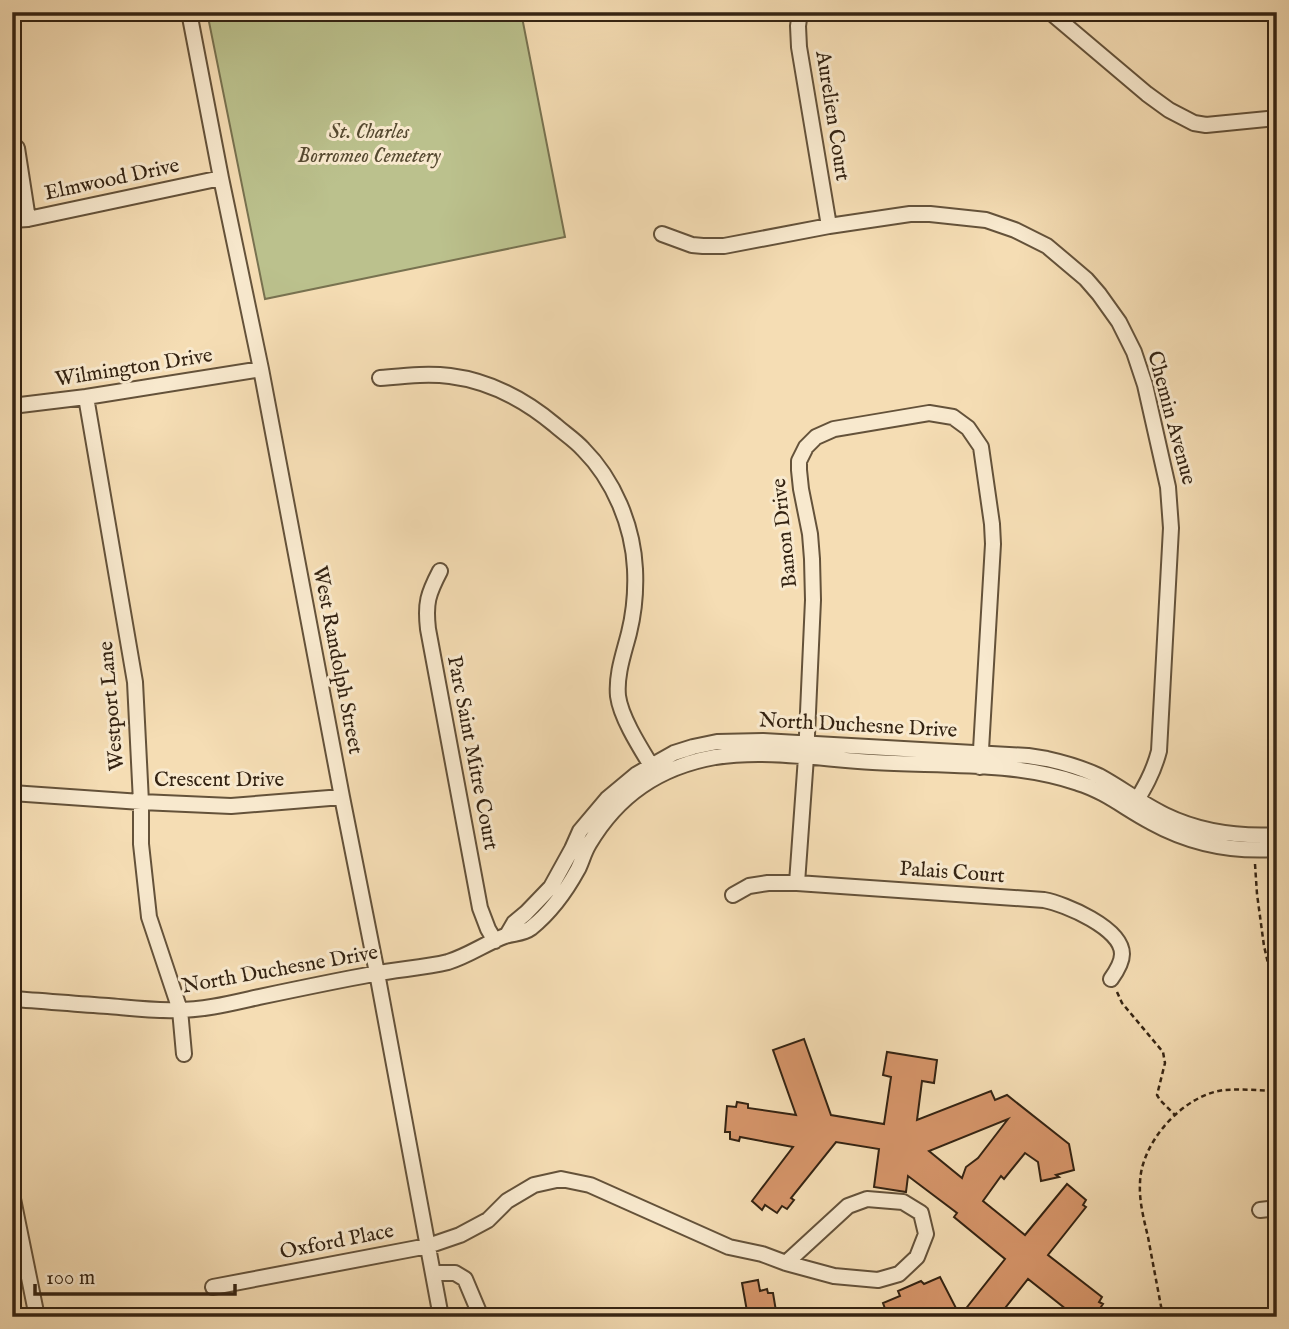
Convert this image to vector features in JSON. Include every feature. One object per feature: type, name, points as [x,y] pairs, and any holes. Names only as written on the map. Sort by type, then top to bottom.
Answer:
[{"type":"street","name":"West Randolph Street","points":[[189,12],[261,369],[441,1317]]},
{"type":"street","name":"Aurelien Court","points":[[800,12],[799,47],[829,226]]},
{"type":"street","points":[[1050,12],[1147,94],[1194,123],[1206,125],[1277,118]]},
{"type":"street","points":[[17,148],[28,219]]},
{"type":"street","name":"Elmwood Drive","points":[[12,220],[28,219],[221,178]]},
{"type":"street","name":"Chemin Avenue","points":[[662,234],[692,244],[724,246],[910,214],[969,217],[1002,225],[1047,246],[1086,279],[1099,294],[1119,323],[1145,385],[1170,501],[1171,528],[1159,751],[1153,772],[1134,805]]},
{"type":"street","name":"Wilmington Drive","points":[[12,406],[261,369]]},
{"type":"street","points":[[380,378],[449,376],[492,386],[536,410],[575,441],[596,465],[621,507],[634,554],[632,619],[618,679],[618,699],[631,730],[654,771]]},
{"type":"street","name":"Westport Lane","points":[[86,397],[135,682],[141,844],[149,917],[180,1010],[184,1054]]},
{"type":"street","name":"Banon Drive","points":[[806,750],[813,582],[810,534],[800,479],[799,461],[802,453],[810,441],[834,429],[937,413],[960,421],[981,447],[992,524],[993,563],[980,761]]},
{"type":"street","name":"Parc Saint Mitre Court","points":[[440,571],[429,593],[428,629],[480,908],[488,929],[501,938]]},
{"type":"street","points":[[797,883],[806,750]]},
{"type":"street","name":"North Duchesne Drive","points":[[12,999],[158,1010],[202,1009],[377,973],[449,962],[530,928],[550,909],[570,883],[588,846],[610,814],[654,771],[714,758],[806,750],[870,762],[980,761],[1075,782],[1197,827],[1234,835],[1277,835]]},
{"type":"street","name":"Crescent Drive","points":[[12,793],[231,806],[342,797]]},
{"type":"street","name":"North Duchesne Drive","points":[[1134,805],[1168,831],[1186,837],[1227,848],[1277,849]]},
{"type":"street","name":"Palais Court","points":[[733,895],[749,886],[797,883],[1060,903],[1090,918],[1111,934],[1120,945],[1120,961],[1111,979]]},
{"type":"street","name":"Oxford Place","points":[[213,1287],[428,1246],[460,1236],[488,1220],[507,1201],[534,1185],[561,1179],[590,1185],[729,1247],[762,1254],[786,1263],[834,1276],[878,1279],[899,1274],[917,1257],[926,1234],[921,1213],[903,1202],[867,1199],[848,1206],[786,1263]]},
{"type":"street","points":[[12,1194],[15,1224],[37,1317]]},
{"type":"street","points":[[1260,1210],[1277,1208]]},
{"type":"street","points":[[433,1273],[454,1273],[465,1279],[481,1317]]},
{"type":"path","points":[[1257,850],[1256,894],[1277,1002]]},
{"type":"path","points":[[1111,979],[1122,1003],[1163,1052],[1165,1063],[1157,1095],[1175,1115]]},
{"type":"path","points":[[1163,1317],[1143,1214],[1140,1184],[1143,1164],[1152,1145],[1175,1115],[1202,1096],[1223,1090],[1277,1089]]},
{"type":"green space","name":"St. Charles Borromeo Cemetery","points":[[207,12],[521,12],[565,237],[265,299]]},
{"type":"building","points":[[804,1039],[831,1115],[884,1124],[891,1077],[883,1075],[887,1052],[937,1060],[934,1083],[922,1081],[917,1120],[991,1091],[995,1100],[1007,1095],[1069,1144],[1074,1170],[1041,1181],[1038,1162],[1025,1153],[1004,1179],[1001,1176],[983,1201],[1025,1235],[1067,1184],[1086,1200],[1083,1205],[1086,1207],[1048,1255],[1102,1297],[1099,1302],[1103,1304],[1094,1317],[1076,1317],[1028,1279],[998,1317],[888,1317],[883,1303],[900,1296],[898,1291],[921,1281],[924,1284],[940,1277],[960,1316],[1005,1259],[954,1217],[957,1213],[908,1176],[906,1192],[874,1187],[879,1149],[836,1142],[791,1198],[794,1200],[787,1209],[782,1206],[777,1213],[765,1205],[762,1210],[752,1201],[793,1147],[740,1137],[739,1141],[730,1139],[730,1132],[725,1132],[727,1106],[736,1107],[737,1102],[748,1104],[748,1108],[796,1115],[773,1050]],"holes":[[[1008,1119],[978,1158],[966,1167],[962,1178],[929,1151]]]},
{"type":"building","points":[[758,1280],[760,1291],[767,1289],[768,1293],[773,1293],[777,1317],[748,1317],[742,1283]]}]
